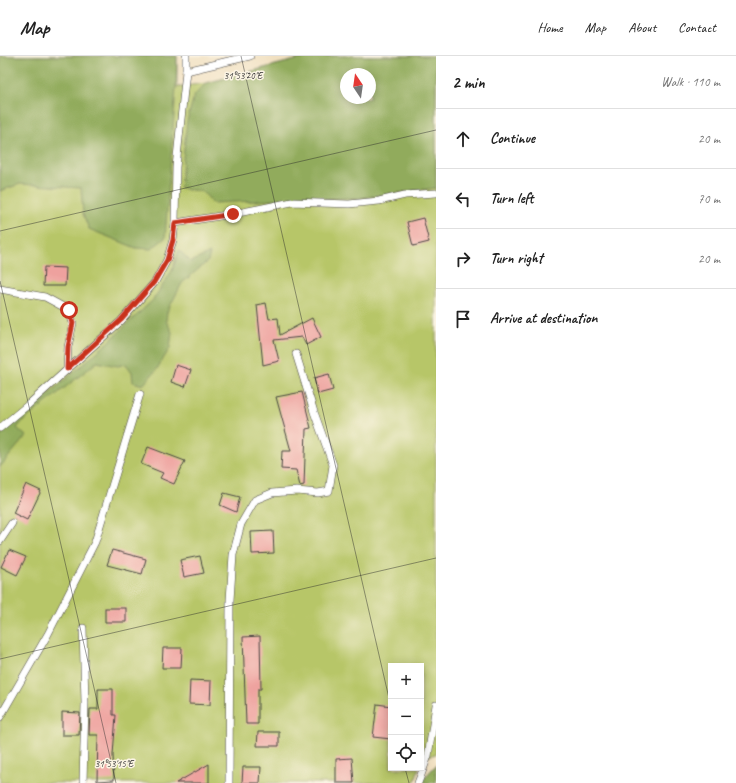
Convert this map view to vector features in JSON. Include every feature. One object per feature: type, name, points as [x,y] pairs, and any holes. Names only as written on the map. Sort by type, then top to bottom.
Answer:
[{"type":"lane","points":[[0,428],[29,404],[121,320],[154,282],[167,260],[173,240],[175,223],[176,167],[186,71],[186,56]]},
{"type":"lane","points":[[186,71],[250,56]]},
{"type":"lane","points":[[175,223],[233,214],[292,202],[349,204],[379,201],[405,195],[436,193]]},
{"type":"lane","points":[[0,289],[45,297],[69,310],[73,323],[68,347],[67,369]]},
{"type":"lane","points":[[228,783],[230,600],[233,555],[241,524],[255,500],[272,493],[329,491],[333,466],[296,354]]},
{"type":"lane","points":[[0,717],[48,634],[94,542],[140,394]]},
{"type":"lane","points":[[0,541],[12,523]]},
{"type":"lane","points":[[83,628],[83,783]]},
{"type":"lane","points":[[418,783],[428,756],[436,705]]},
{"type":"green space","points":[[0,56],[177,56],[177,87],[206,83],[311,56],[436,56],[436,754],[424,757],[424,663],[388,663],[388,771],[418,771],[414,783],[0,783]]},
{"type":"green space","points":[[0,56],[177,56],[165,238],[151,249],[136,248],[89,229],[83,214],[81,188],[20,184],[0,191]]},
{"type":"green space","points":[[311,56],[436,56],[436,188],[360,198],[213,203],[203,192],[180,188],[187,121],[194,96],[206,83]]},
{"type":"green space","points":[[179,250],[191,262],[210,253],[208,261],[182,283],[167,312],[166,321],[172,332],[170,348],[157,369],[143,385],[133,382],[132,372],[126,364],[118,366],[97,362],[23,421],[17,428],[26,436],[0,467],[0,436],[104,346],[153,300],[172,271]]},
{"type":"green space","points":[[436,765],[436,783],[422,783],[423,779]]},
{"type":"building","points":[[423,218],[429,242],[413,246],[407,222]]},
{"type":"building","points":[[44,267],[66,268],[65,286],[43,286]]},
{"type":"building","points":[[266,303],[269,319],[278,318],[280,335],[312,318],[321,337],[306,345],[302,337],[274,340],[279,361],[263,365],[257,305]]},
{"type":"building","points":[[176,365],[191,370],[185,387],[171,382]]},
{"type":"building","points":[[329,374],[333,390],[318,394],[314,378]]},
{"type":"building","points":[[302,392],[311,428],[306,429],[304,485],[300,486],[296,470],[281,469],[282,451],[291,451],[276,397]]},
{"type":"building","points":[[148,447],[185,461],[174,484],[160,478],[163,473],[141,464]]},
{"type":"building","points":[[26,484],[41,491],[27,520],[13,513]]},
{"type":"building","points":[[224,493],[240,497],[236,512],[220,505]]},
{"type":"building","points":[[273,531],[274,553],[252,554],[251,532]]},
{"type":"building","points":[[9,550],[26,557],[17,575],[1,567]]},
{"type":"building","points":[[112,550],[146,559],[142,574],[107,565]]},
{"type":"building","points":[[200,556],[204,573],[184,577],[180,560]]},
{"type":"building","points":[[105,608],[126,608],[126,622],[105,622]]},
{"type":"building","points":[[260,636],[261,689],[258,689],[258,724],[246,724],[243,637]]},
{"type":"building","points":[[163,648],[182,648],[181,668],[162,668]]},
{"type":"building","points":[[190,680],[211,681],[210,705],[189,704]]},
{"type":"building","points":[[98,689],[113,689],[113,715],[116,715],[113,755],[114,780],[97,781],[98,735],[89,735],[90,709],[98,709]]},
{"type":"building","points":[[377,704],[388,706],[388,739],[373,737]]},
{"type":"building","points":[[62,712],[80,713],[79,735],[62,735]]},
{"type":"building","points":[[258,732],[279,732],[279,746],[257,746]]},
{"type":"building","points":[[352,758],[354,783],[336,783],[336,759]]},
{"type":"building","points":[[209,764],[209,783],[176,783]]},
{"type":"building","points":[[243,767],[261,767],[260,783],[242,783]]},
{"type":"route","points":[[69,310],[73,323],[68,347],[67,369],[121,320],[154,282],[167,260],[173,240],[175,223],[233,214]]}]
